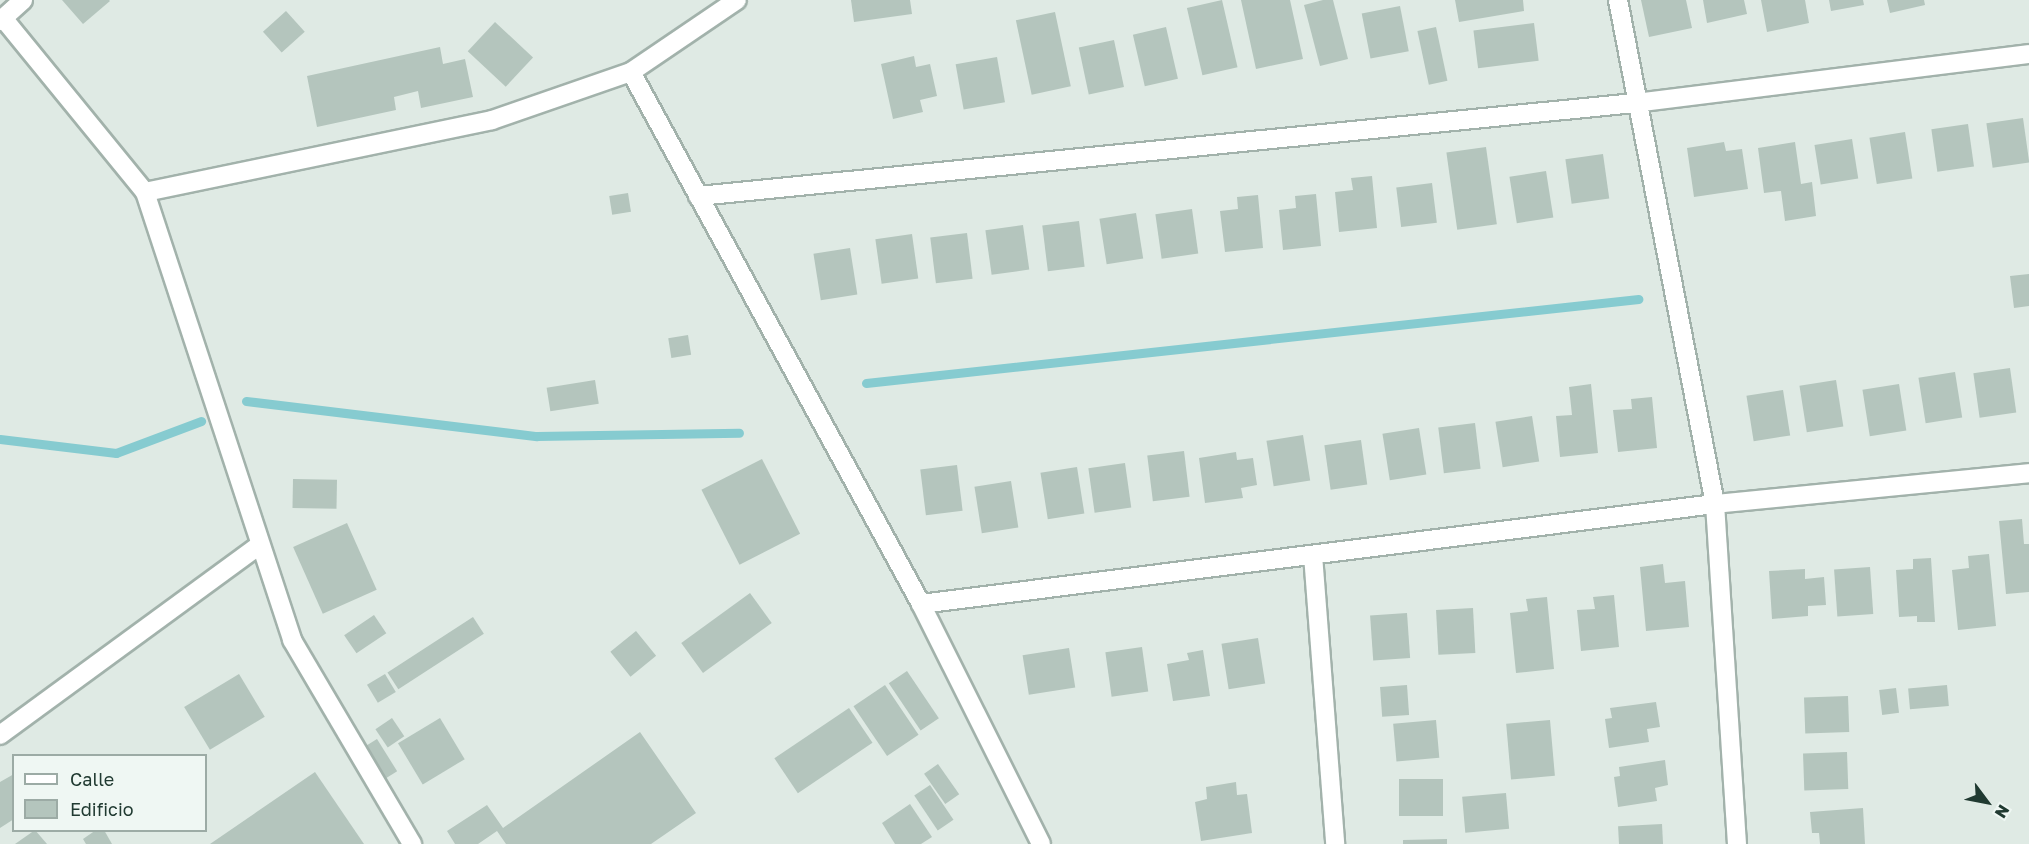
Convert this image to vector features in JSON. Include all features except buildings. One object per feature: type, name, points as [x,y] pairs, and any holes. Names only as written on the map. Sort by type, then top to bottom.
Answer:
[{"type":"street","points":[[23,0],[1,19],[145,192],[292,640],[411,844]]},
{"type":"street","points":[[145,192],[492,120],[631,72],[737,0]]},
{"type":"street","points":[[1618,0],[1635,103],[1715,504],[1737,844]]},
{"type":"street","points":[[698,195],[1635,103],[2029,54]]},
{"type":"street","points":[[631,72],[921,604],[1041,844]]},
{"type":"street","points":[[921,604],[1715,504],[2029,473]]},
{"type":"street","points":[[0,735],[260,545]]},
{"type":"street","points":[[1313,555],[1335,844]]},
{"type":"waterway","points":[[866,383],[1638,299]]},
{"type":"waterway","points":[[246,401],[537,436],[739,433]]},
{"type":"waterway","points":[[0,439],[116,453],[201,421]]}]
